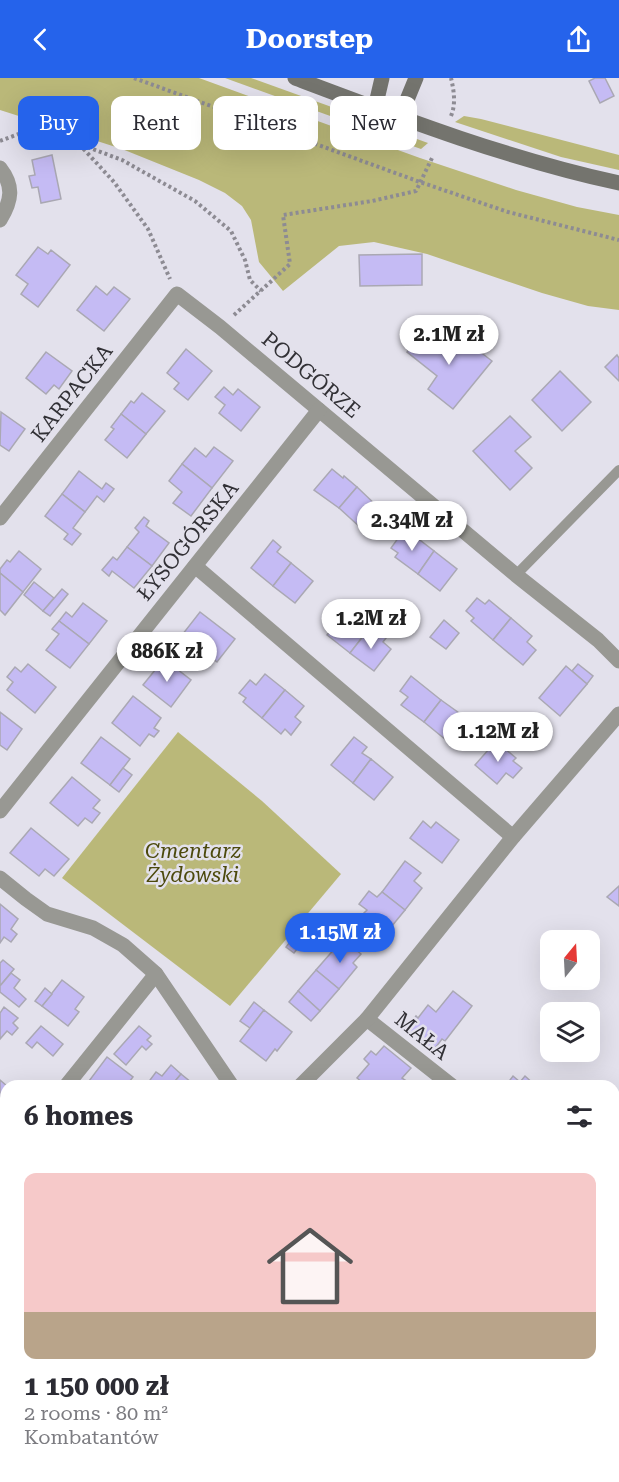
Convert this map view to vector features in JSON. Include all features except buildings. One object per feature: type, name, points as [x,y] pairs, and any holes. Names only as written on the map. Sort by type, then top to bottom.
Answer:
[{"type":"main road","points":[[295,78],[343,96]]},
{"type":"main road","points":[[378,96],[382,78]]},
{"type":"main road","points":[[409,96],[417,78]]},
{"type":"main road","points":[[417,123],[508,154],[619,183]]},
{"type":"street","points":[[0,168],[6,177],[10,192],[6,210],[0,219]]},
{"type":"street","name":"PODGÓRZE","points":[[177,294],[220,327],[516,575],[598,640],[619,661]]},
{"type":"street","name":"KARPACKA","points":[[0,518],[177,294]]},
{"type":"street","name":"ŁYSOGÓRSKA","points":[[0,811],[320,410]]},
{"type":"street","points":[[195,566],[513,837]]},
{"type":"street","points":[[306,1080],[367,1019],[513,837],[619,714]]},
{"type":"street","points":[[0,878],[47,914],[93,928],[123,945],[156,974],[228,1080]]},
{"type":"street","points":[[71,1080],[156,974]]},
{"type":"street","name":"MAŁA","points":[[367,1019],[444,1080]]},
{"type":"lane","points":[[516,575],[619,470]]},
{"type":"path","points":[[134,78],[508,212],[619,240]]},
{"type":"path","points":[[451,78],[454,89],[454,109]]},
{"type":"path","points":[[0,141],[18,134]]},
{"type":"path","points":[[85,150],[114,182],[148,229],[177,294]]},
{"type":"path","points":[[95,150],[122,160],[195,201],[231,231],[245,260],[250,280],[261,291]]},
{"type":"path","points":[[220,327],[290,264],[284,216],[416,191],[433,156]]},
{"type":"green space","points":[[0,78],[199,78],[249,96],[213,96],[213,150],[318,150],[318,121],[330,125],[330,150],[398,150],[516,190],[577,207],[619,215],[619,310],[588,306],[427,254],[374,242],[339,246],[283,291],[259,262],[251,220],[242,206],[225,193],[199,180],[124,150],[201,150],[201,96],[111,96],[111,145],[99,142],[99,96],[18,96],[18,116],[0,110]]},
{"type":"green space","points":[[225,78],[251,78],[301,96],[275,96]]},
{"type":"green space","points":[[318,102],[330,106],[330,116],[318,112]]},
{"type":"green space","points":[[464,116],[619,155],[619,170],[561,157],[455,122]]},
{"type":"green space","points":[[417,139],[428,143],[421,149],[417,148]]},
{"type":"green space","name":"Cmentarz Żydowski","points":[[178,732],[262,801],[341,874],[230,1006],[62,878]]}]
